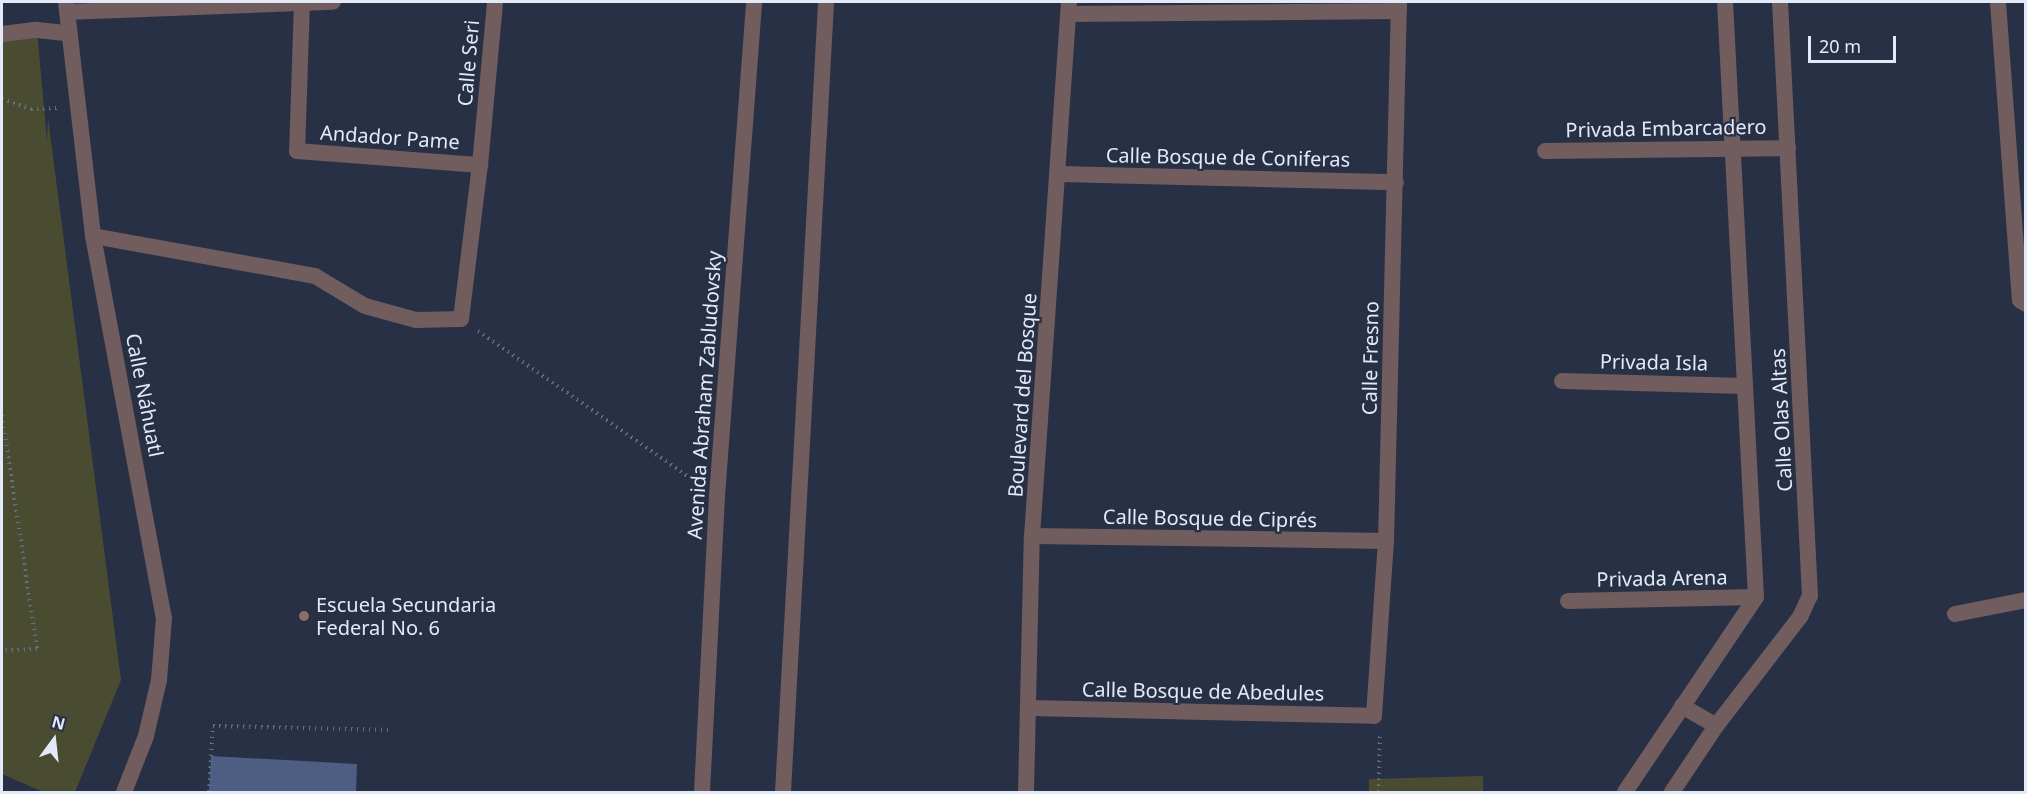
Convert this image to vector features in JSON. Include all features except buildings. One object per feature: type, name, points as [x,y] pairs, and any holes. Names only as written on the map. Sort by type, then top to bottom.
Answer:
[{"type":"street","name":"Andador Pame","points":[[302,2],[297,151],[480,165]]},
{"type":"street","points":[[66,7],[333,2]]},
{"type":"street","name":"Calle Seri","points":[[461,319],[480,165],[495,2]]},
{"type":"street","name":"Avenida Abraham Zabludovsky","points":[[702,792],[717,496],[754,2]]},
{"type":"street","points":[[783,792],[826,2]]},
{"type":"street","name":"Calle Olas Altas","points":[[1725,2],[1756,597]]},
{"type":"street","name":"Calle Olas Altas","points":[[1672,792],[1716,726],[1800,617],[1810,596],[1780,2]]},
{"type":"street","points":[[1998,2],[2020,300],[2025,304]]},
{"type":"street","points":[[1069,8],[1399,6]]},
{"type":"street","name":"Calle Fresno","points":[[1374,716],[1386,542],[1399,6]]},
{"type":"street","name":"Calle Náhuatl","points":[[66,7],[75,107],[93,236],[164,618],[157,691],[146,736],[124,792]]},
{"type":"street","name":"Boulevard del Bosque","points":[[1026,792],[1031,708],[1032,536],[1060,174],[1069,8]]},
{"type":"street","points":[[2,34],[37,30],[68,33]]},
{"type":"street","name":"Privada Embarcadero","points":[[1545,151],[1788,148]]},
{"type":"street","name":"Calle Bosque de Coniferas","points":[[1060,174],[1396,182]]},
{"type":"street","points":[[93,236],[315,276],[365,306],[416,320],[461,319]]},
{"type":"street","name":"Privada Isla","points":[[1562,381],[1745,386]]},
{"type":"street","name":"Calle Bosque de Ciprés","points":[[1032,536],[1386,542]]},
{"type":"street","points":[[1625,792],[1756,597]]},
{"type":"street","name":"Privada Arena","points":[[1568,602],[1756,597]]},
{"type":"street","points":[[1955,614],[2025,600]]},
{"type":"street","points":[[1682,706],[1716,726]]},
{"type":"street","name":"Calle Bosque de Abedules","points":[[1031,708],[1374,716]]},
{"type":"path","points":[[2,99],[31,109],[75,107]]},
{"type":"path","points":[[461,319],[717,496]]},
{"type":"path","points":[[2,415],[37,649],[2,651]]},
{"type":"path","points":[[1374,716],[1380,735],[1380,792]]},
{"type":"path","points":[[209,792],[213,726],[388,730]]},
{"type":"green space","points":[[37,30],[47,141],[48,118],[121,680],[75,792],[43,792],[2,774],[2,34]]},
{"type":"green space","points":[[1483,776],[1483,792],[1369,792],[1369,779]]},
{"type":"place","name":"Escuela Secundaria Federal No. 6","points":[[304,616]]}]
